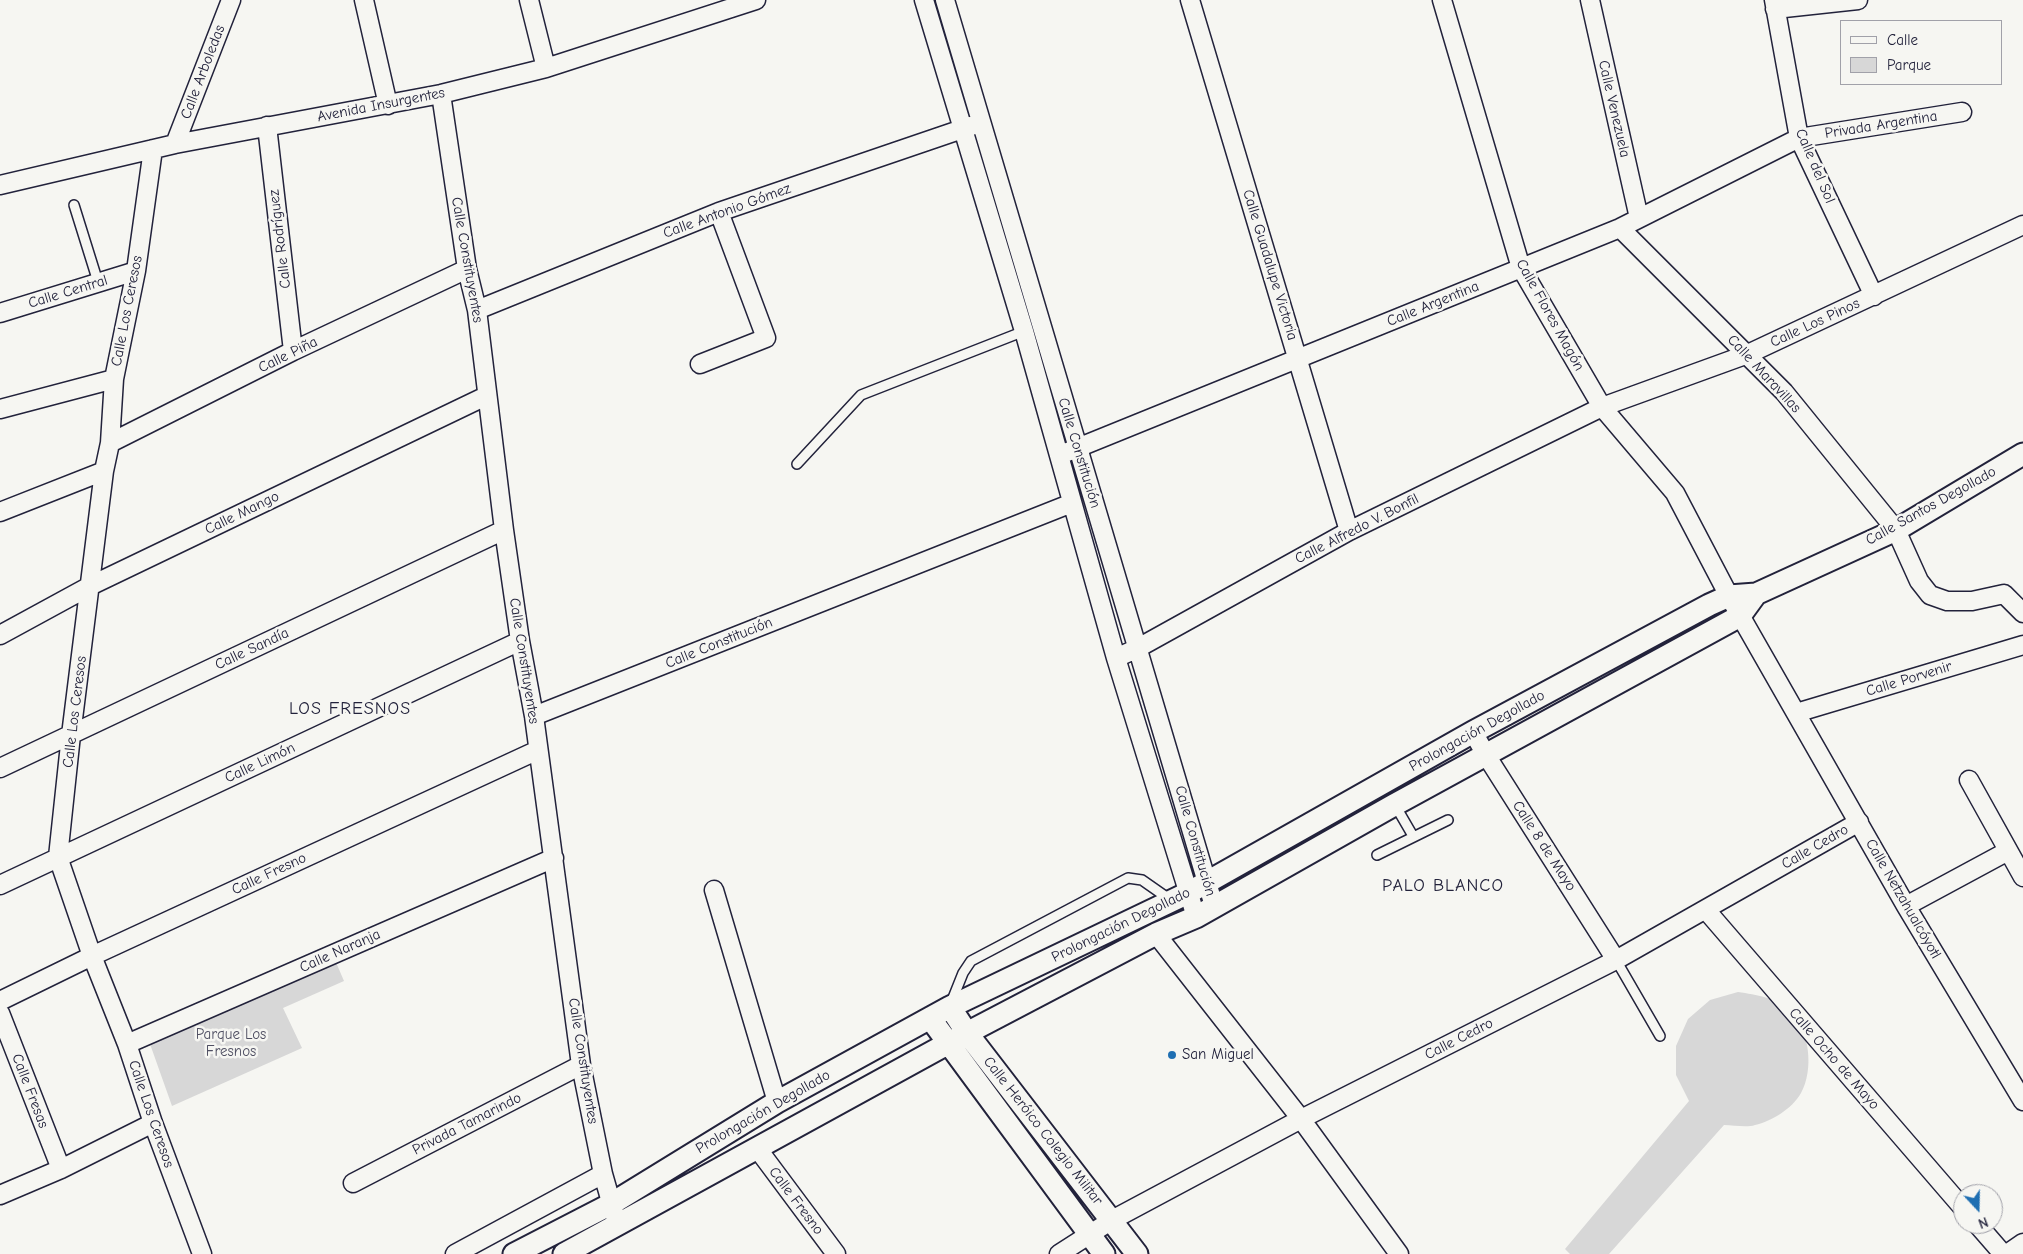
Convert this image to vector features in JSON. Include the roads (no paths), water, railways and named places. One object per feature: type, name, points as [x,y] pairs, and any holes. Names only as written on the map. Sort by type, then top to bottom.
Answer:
[{"type":"street","name":"Calle Arboledas","points":[[175,144],[231,0]]},
{"type":"street","points":[[364,0],[388,105]]},
{"type":"street","points":[[529,0],[546,68]]},
{"type":"street","name":"Avenida Insurgentes","points":[[0,185],[175,144],[441,94],[546,68],[753,0]]},
{"type":"street","name":"Calle Constitución","points":[[924,0],[1060,455],[1180,897],[1205,911],[1207,883],[945,0]]},
{"type":"street","name":"Calle Guadalupe Victoria","points":[[1190,0],[1349,532]]},
{"type":"street","name":"Calle Flores Magón","points":[[1442,0],[1521,268],[1602,407],[1675,493],[1740,616]]},
{"type":"street","name":"Calle Venezuela","points":[[1590,0],[1638,218]]},
{"type":"street","points":[[1774,4],[1858,0]]},
{"type":"street","name":"Calle del Sol","points":[[1774,4],[1799,138],[1874,296]]},
{"type":"street","name":"Calle Constituyentes","points":[[441,94],[466,270],[477,310],[486,396],[504,530],[520,641],[534,716],[581,1065],[603,1174],[618,1226]]},
{"type":"street","name":"Privada Argentina","points":[[1799,138],[1962,112]]},
{"type":"street","name":"Calle Antonio Gómez","points":[[477,310],[718,212],[981,122]]},
{"type":"street","name":"Calle Rodríguez","points":[[267,126],[293,351]]},
{"type":"street","name":"Calle Argentina","points":[[1060,455],[1299,360],[1620,228],[1799,138]]},
{"type":"street","name":"Calle Los Ceresos","points":[[153,149],[136,271],[114,379],[110,443],[104,472],[71,735],[58,857],[92,956],[127,1044],[153,1123],[202,1254]]},
{"type":"street","points":[[700,364],[766,338],[718,212]]},
{"type":"street","name":"Calle Los Pinos","points":[[1602,407],[1748,354],[2023,224]]},
{"type":"street","name":"Calle Maravillas","points":[[1620,228],[1784,392],[1896,530],[1919,581],[1930,595],[1947,601],[1972,602],[2004,594],[2023,613]]},
{"type":"street","name":"Calle Piña","points":[[110,443],[293,351],[466,270]]},
{"type":"street","name":"Calle Central","points":[[0,313],[136,271]]},
{"type":"street","points":[[0,409],[114,379]]},
{"type":"street","name":"Calle Mango","points":[[0,635],[90,586],[486,396]]},
{"type":"street","name":"Calle Alfredo V. Bonfil","points":[[1116,658],[1138,648],[1349,532],[1602,407]]},
{"type":"street","name":"Calle Santos Degollado","points":[[1729,596],[1756,594],[1896,530],[2023,454]]},
{"type":"street","points":[[0,512],[104,472]]},
{"type":"street","name":"Calle Constitución","points":[[534,716],[1072,503]]},
{"type":"street","name":"Calle Sandía","points":[[0,768],[504,530]]},
{"type":"street","name":"Calle Santos Degollado","points":[[1740,616],[1756,594]]},
{"type":"street","name":"Prolongación Degollado","points":[[514,1254],[611,1204],[776,1102],[950,1007],[1207,883],[1473,732],[1729,596]]},
{"type":"street","name":"Prolongación Degollado","points":[[575,1251],[757,1148],[1156,934],[1205,911],[1394,805],[1740,616]]},
{"type":"street","name":"Calle Netzahualcóyotl","points":[[1740,616],[1906,906],[2023,1101]]},
{"type":"street","name":"Calle Limón","points":[[0,885],[520,641]]},
{"type":"street","name":"Calle Porvenir","points":[[1796,712],[2023,645]]},
{"type":"street","name":"Calle 8 de Mayo","points":[[1473,732],[1616,960]]},
{"type":"street","name":"Calle Fresno","points":[[0,1001],[92,956],[538,750]]},
{"type":"street","points":[[1969,780],[2023,877]]},
{"type":"street","name":"Calle Cedro","points":[[1058,1254],[1112,1220],[1301,1119],[1616,960],[1859,822]]},
{"type":"street","points":[[1906,906],[2008,851]]},
{"type":"street","name":"Calle Naranja","points":[[127,1044],[554,858]]},
{"type":"street","points":[[714,890],[776,1102]]},
{"type":"street","name":"Calle Ocho de Mayo","points":[[1706,910],[1953,1196]]},
{"type":"street","points":[[1156,934],[1301,1119],[1400,1254]]},
{"type":"street","name":"Calle Heróico Colegio Militar","points":[[950,1007],[958,1039],[1104,1254]]},
{"type":"street","name":"Calle Fresas","points":[[0,1013],[61,1169]]},
{"type":"street","name":"Calle Heróico Colegio Militar","points":[[930,1018],[958,1039],[1112,1220],[1137,1254]]},
{"type":"street","name":"Privada Tamarindo","points":[[353,1183],[581,1065]]},
{"type":"street","points":[[0,1195],[61,1169],[153,1123]]},
{"type":"street","name":"Calle Fresno","points":[[757,1148],[836,1254]]},
{"type":"street","points":[[455,1254],[603,1174]]},
{"type":"street","points":[[1986,1234],[2003,1254]]},
{"type":"street","points":[[2007,1254],[2023,1243]]},
{"type":"lane","points":[[74,204],[98,282]]},
{"type":"lane","points":[[797,464],[861,395],[1041,326]]},
{"type":"lane","points":[[1394,805],[1413,836]]},
{"type":"lane","points":[[1377,855],[1448,820]]},
{"type":"lane","points":[[950,1007],[963,973],[971,960],[1128,878],[1142,880],[1180,897]]},
{"type":"lane","points":[[1616,960],[1660,1036]]},
{"type":"place","name":"San Miguel","points":[[1172,1055]]},
{"type":"district","name":"LOS FRESNOS","points":[[350,709]]},
{"type":"district","name":"PALO BLANCO","points":[[1443,886]]},
{"type":"park label","name":"Parque Los Fresnos","points":[[231,1044]]}]
